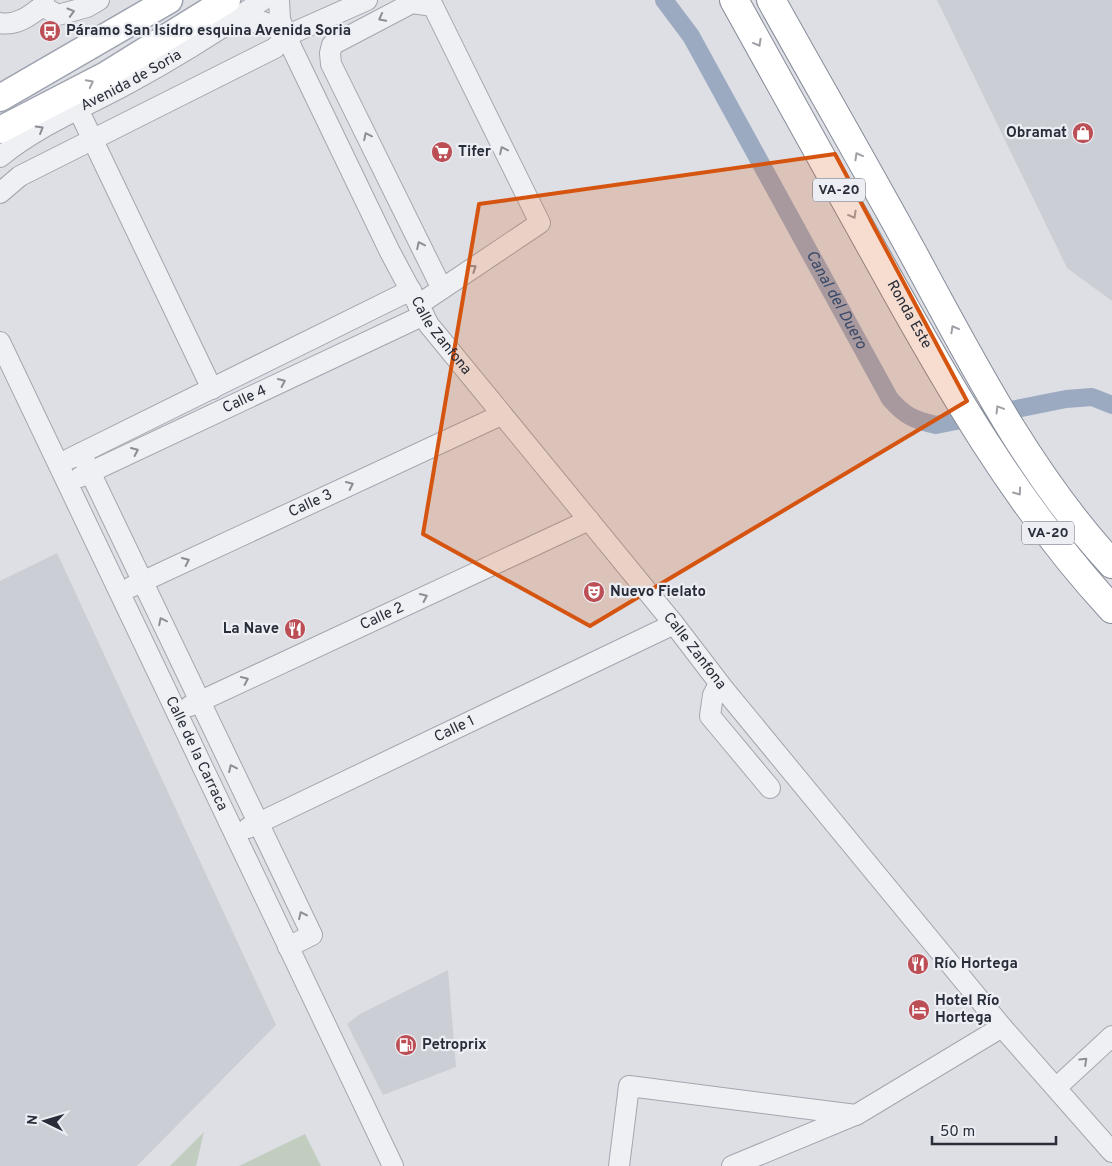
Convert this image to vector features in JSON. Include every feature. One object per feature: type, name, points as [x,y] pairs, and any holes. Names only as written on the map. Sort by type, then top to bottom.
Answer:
[{"type":"highway","name":"Ronda Este","points":[[734,0],[944,379],[990,452],[1075,569],[1112,609]]},
{"type":"highway","name":"VA-20","points":[[771,0],[977,371],[1022,446],[1058,501],[1112,564]]},
{"type":"main road","points":[[0,98],[169,0]]},
{"type":"main road","name":"Avenida de Soria","points":[[0,130],[106,75],[227,0]]},
{"type":"street","points":[[0,23],[7,24],[21,21],[43,3],[58,15],[87,7],[99,0]]},
{"type":"street","name":"Avenida de Soria","points":[[0,157],[20,141],[129,84],[222,28],[262,0]]},
{"type":"street","name":"Calle Zanfona","points":[[279,0],[280,19],[286,36],[418,303],[501,415],[674,624],[719,684],[1002,1027],[1057,1087],[1112,1152]]},
{"type":"street","points":[[0,193],[20,176],[274,48],[286,36],[367,0]]},
{"type":"street","points":[[59,464],[212,389],[418,303],[442,289],[540,224],[433,6],[412,3],[332,45],[330,53],[331,64],[442,289]]},
{"type":"street","name":"Calle Zanfona","points":[[222,28],[261,20],[272,23],[286,36]]},
{"type":"street","points":[[322,110],[349,98]]},
{"type":"street","points":[[78,109],[212,389]]},
{"type":"street","name":"Calle 4","points":[[68,483],[418,303]]},
{"type":"street","name":"Calle de la Carraca","points":[[0,342],[393,1166]]},
{"type":"street","name":"Calle 3","points":[[119,592],[501,415]]},
{"type":"street","points":[[81,453],[312,935],[288,947]]},
{"type":"street","name":"Calle 2","points":[[176,712],[589,520]]},
{"type":"street","name":"Calle 1","points":[[235,834],[674,624]]},
{"type":"street","points":[[719,684],[713,695],[710,716],[770,788]]},
{"type":"street","points":[[732,1166],[856,1115],[1002,1027]]},
{"type":"street","points":[[1057,1087],[1112,1036]]},
{"type":"street","points":[[620,1166],[629,1086],[856,1115]]},
{"type":"highlighted area","points":[[835,154],[967,401],[590,626],[423,534],[479,204]]},
{"type":"shaded area","points":[[937,0],[1112,0],[1112,301],[1067,268]]},
{"type":"shaded area","points":[[57,553],[276,1025],[137,1166],[0,1166],[0,581]]},
{"type":"shaded area","name":"Petroprix","points":[[448,970],[456,1067],[383,1095],[347,1024],[360,1014]]},
{"type":"green space","points":[[204,1132],[196,1166],[170,1166]]},
{"type":"green space","points":[[305,1134],[321,1166],[239,1166]]},
{"type":"waterway","name":"Canal del Duero","points":[[664,0],[691,36],[890,399],[900,410],[916,419],[936,425],[1066,399],[1092,397],[1112,405]]},
{"type":"place","name":"Páramo San Isidro esquina Avenida Soria","points":[[50,31]]},
{"type":"place","name":"Obramat","points":[[1083,133]]},
{"type":"place","name":"Tifer","points":[[442,152]]},
{"type":"place","name":"Nuevo Fielato","points":[[594,592]]},
{"type":"place","name":"La Nave","points":[[295,629]]},
{"type":"place","name":"Río Hortega","points":[[918,964]]},
{"type":"place","name":"Hotel Río Hortega","points":[[919,1010]]},
{"type":"place","name":"Petroprix","points":[[406,1045]]}]
